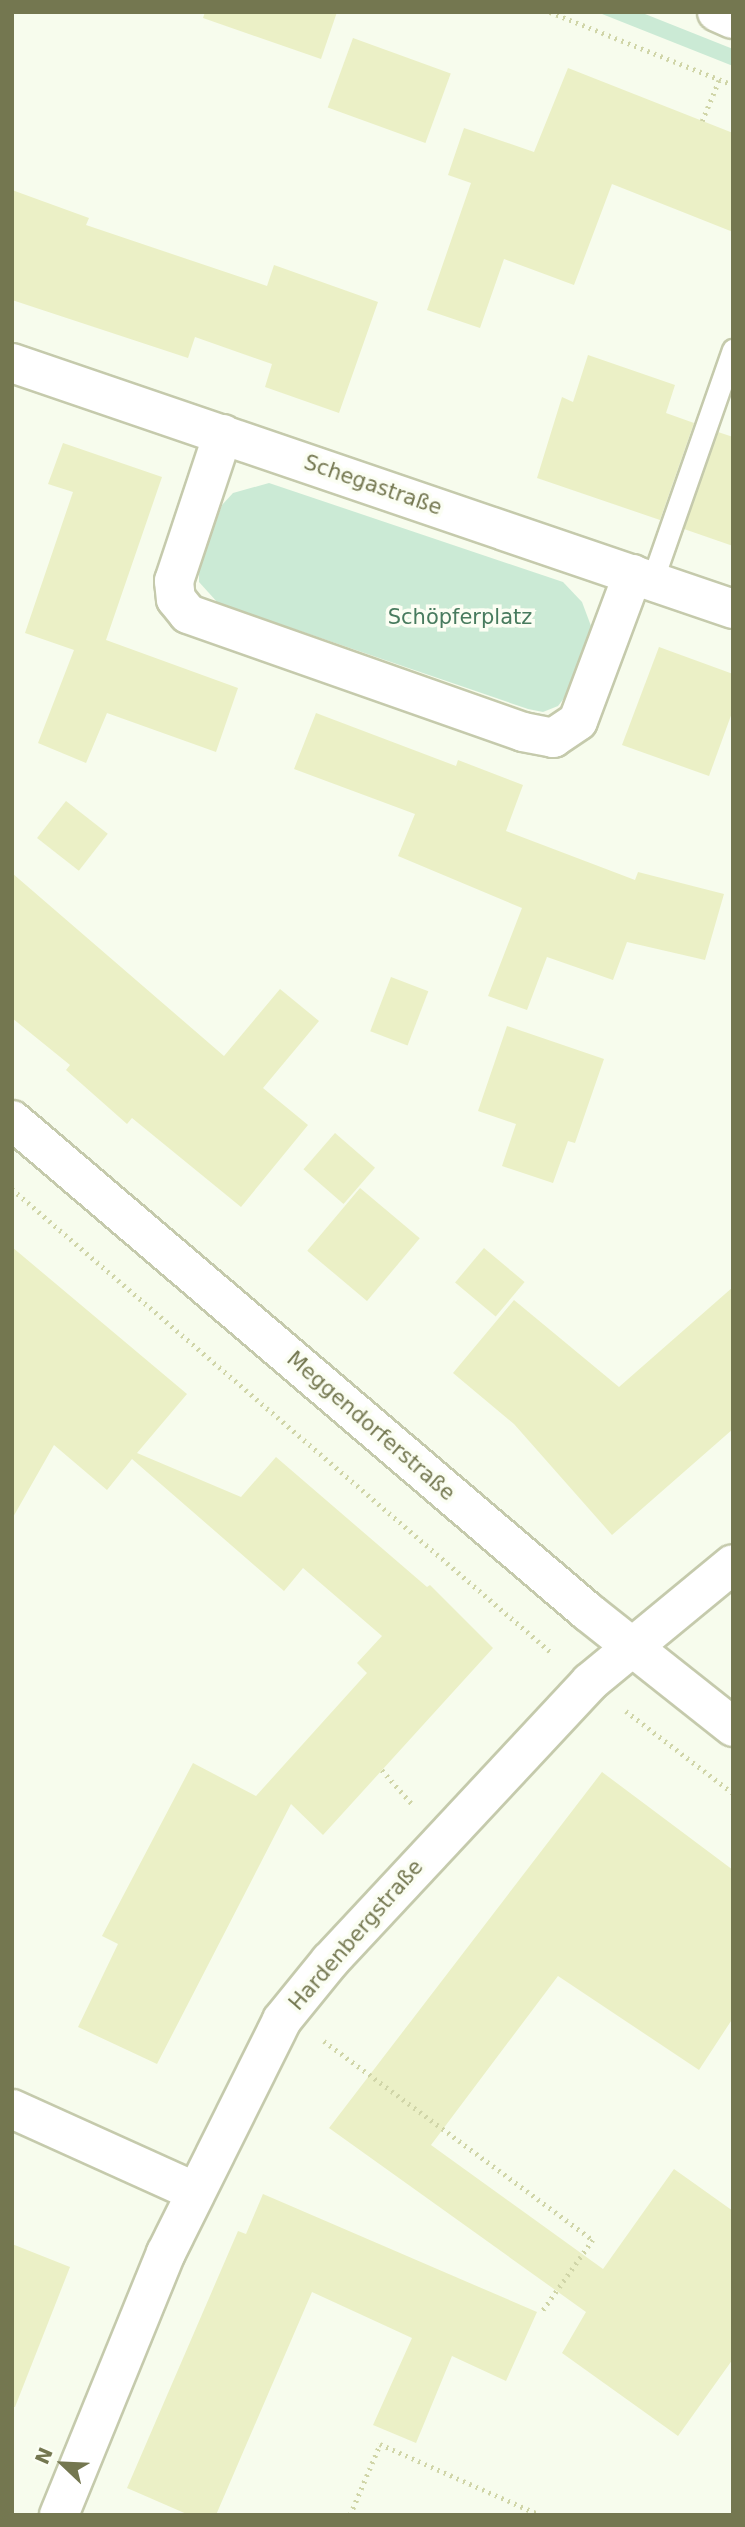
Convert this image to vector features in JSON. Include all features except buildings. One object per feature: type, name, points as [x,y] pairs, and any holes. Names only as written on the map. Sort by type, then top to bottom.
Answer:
[{"type":"street","points":[[717,12],[733,19]]},
{"type":"street","name":"Schegastraße","points":[[12,363],[733,609]]},
{"type":"street","points":[[223,434],[174,581],[176,600],[187,614],[523,732],[553,737],[578,721],[642,578]]},
{"type":"street","name":"Meggendorferstraße","points":[[12,1120],[632,1648],[733,1727]]},
{"type":"street","name":"Hardenbergstraße","points":[[65,2513],[194,2191],[261,2056],[296,2002],[590,1682],[733,1564]]},
{"type":"street","points":[[12,2109],[194,2191]]},
{"type":"lane","points":[[642,578],[733,350]]},
{"type":"path","points":[[550,12],[733,85]]},
{"type":"path","points":[[702,121],[719,80]]},
{"type":"path","points":[[12,1189],[590,1682],[733,1793]]},
{"type":"path","points":[[323,2040],[593,2240],[542,2312]]},
{"type":"path","points":[[350,2515],[380,2444],[540,2515]]},
{"type":"green space","points":[[597,12],[640,12],[733,49],[733,66]]},
{"type":"green space","name":"Schöpferplatz","points":[[269,483],[563,582],[582,602],[591,626],[568,693],[558,706],[543,712],[528,709],[218,603],[199,582],[199,567],[222,505],[233,493]]}]
